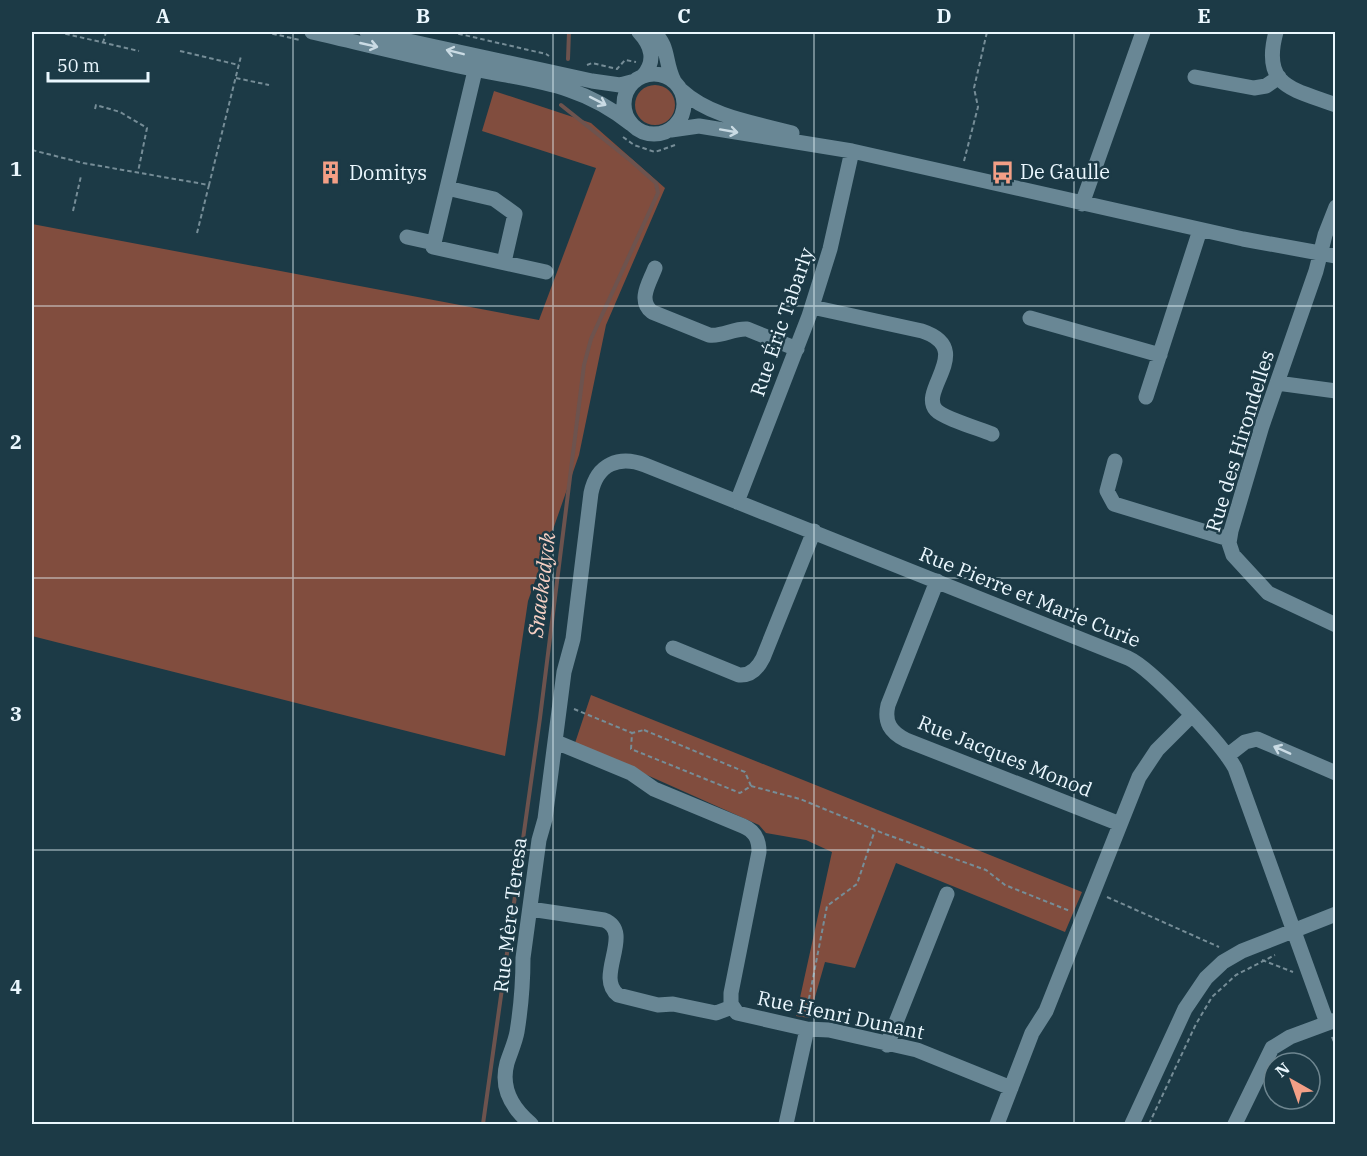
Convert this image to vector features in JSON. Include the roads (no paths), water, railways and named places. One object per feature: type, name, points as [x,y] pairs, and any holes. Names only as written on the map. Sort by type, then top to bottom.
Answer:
[{"type":"street","points":[[312,32],[476,63],[607,84],[624,84],[660,75],[699,104],[724,114],[852,151],[1200,230],[1328,254]]},
{"type":"street","points":[[367,32],[567,88],[600,102],[640,131],[651,135],[699,126],[852,151]]},
{"type":"street","points":[[639,32],[666,50],[668,68],[685,102],[681,119],[671,130]]},
{"type":"street","points":[[1082,204],[1143,32]]},
{"type":"street","points":[[1276,32],[1271,58],[1278,77],[1292,88],[1335,105]]},
{"type":"street","points":[[631,124],[626,116],[624,104],[628,90],[639,79],[658,43]]},
{"type":"street","points":[[433,245],[476,63]]},
{"type":"street","points":[[1195,77],[1254,88],[1266,86],[1278,77]]},
{"type":"street","name":"Rue Éric Tabarly","points":[[737,502],[812,307],[830,249],[852,151]]},
{"type":"street","points":[[447,188],[494,199],[515,214],[504,262]]},
{"type":"street","name":"Rue des Hirondelles","points":[[1335,207],[1328,254],[1316,271],[1277,383],[1229,539],[1231,552],[1235,559],[1268,593],[1335,625]]},
{"type":"street","points":[[1146,397],[1200,230]]},
{"type":"street","points":[[407,237],[546,272]]},
{"type":"street","points":[[655,268],[644,301],[646,307],[652,312],[709,335],[716,336],[747,328],[797,349]]},
{"type":"street","points":[[812,307],[922,331],[935,337],[943,347],[946,359],[932,396],[934,407],[940,413],[992,434]]},
{"type":"street","points":[[1030,318],[1160,355]]},
{"type":"street","points":[[1277,383],[1335,391]]},
{"type":"street","name":"Rue Mère Teresa","points":[[522,1122],[509,1097],[505,1074],[517,1031],[539,836],[545,819],[564,672],[573,639],[591,493],[595,479],[602,471],[618,461],[633,461],[737,502]]},
{"type":"street","points":[[1115,462],[1107,491],[1114,504],[1229,539]]},
{"type":"street","points":[[674,648],[739,675],[755,670],[763,658],[814,531],[737,502]]},
{"type":"street","name":"Rue Pierre et Marie Curie","points":[[814,531],[1133,660],[1152,674],[1227,756],[1237,773],[1311,978],[1331,1022]]},
{"type":"street","name":"Rue Jacques Monod","points":[[937,581],[888,705],[886,717],[889,727],[906,740],[1120,824]]},
{"type":"street","points":[[997,1125],[1034,1028],[1046,1011],[1145,765],[1161,745],[1191,716]]},
{"type":"street","points":[[1227,756],[1245,741],[1257,739],[1335,774]]},
{"type":"street","name":"Rue Henri Dunant","points":[[555,742],[631,773],[654,789],[743,826],[754,833],[759,844],[759,852],[731,993],[732,1007],[740,1015],[805,1029],[829,1030],[924,1052],[1011,1088]]},
{"type":"street","points":[[887,1045],[947,894]]},
{"type":"street","points":[[530,909],[604,920],[612,924],[616,932],[610,983],[618,995],[658,1005],[673,1004],[716,1013],[732,1007]]},
{"type":"street","points":[[1132,1125],[1191,998],[1206,978],[1236,954],[1293,929],[1335,914]]},
{"type":"street","points":[[1235,1125],[1272,1048],[1290,1037],[1331,1022]]},
{"type":"street","points":[[786,1125],[805,1029]]},
{"type":"waterway","name":"Snaekedyck","points":[[568,59],[569,32]]},
{"type":"waterway","name":"Snaekedyck","points":[[483,1124],[540,718],[584,365],[591,339],[658,193],[656,183],[561,105]]},
{"type":"place","name":"De Gaulle","points":[[1002,172]]},
{"type":"place","name":"Domitys","points":[[331,173]]}]
